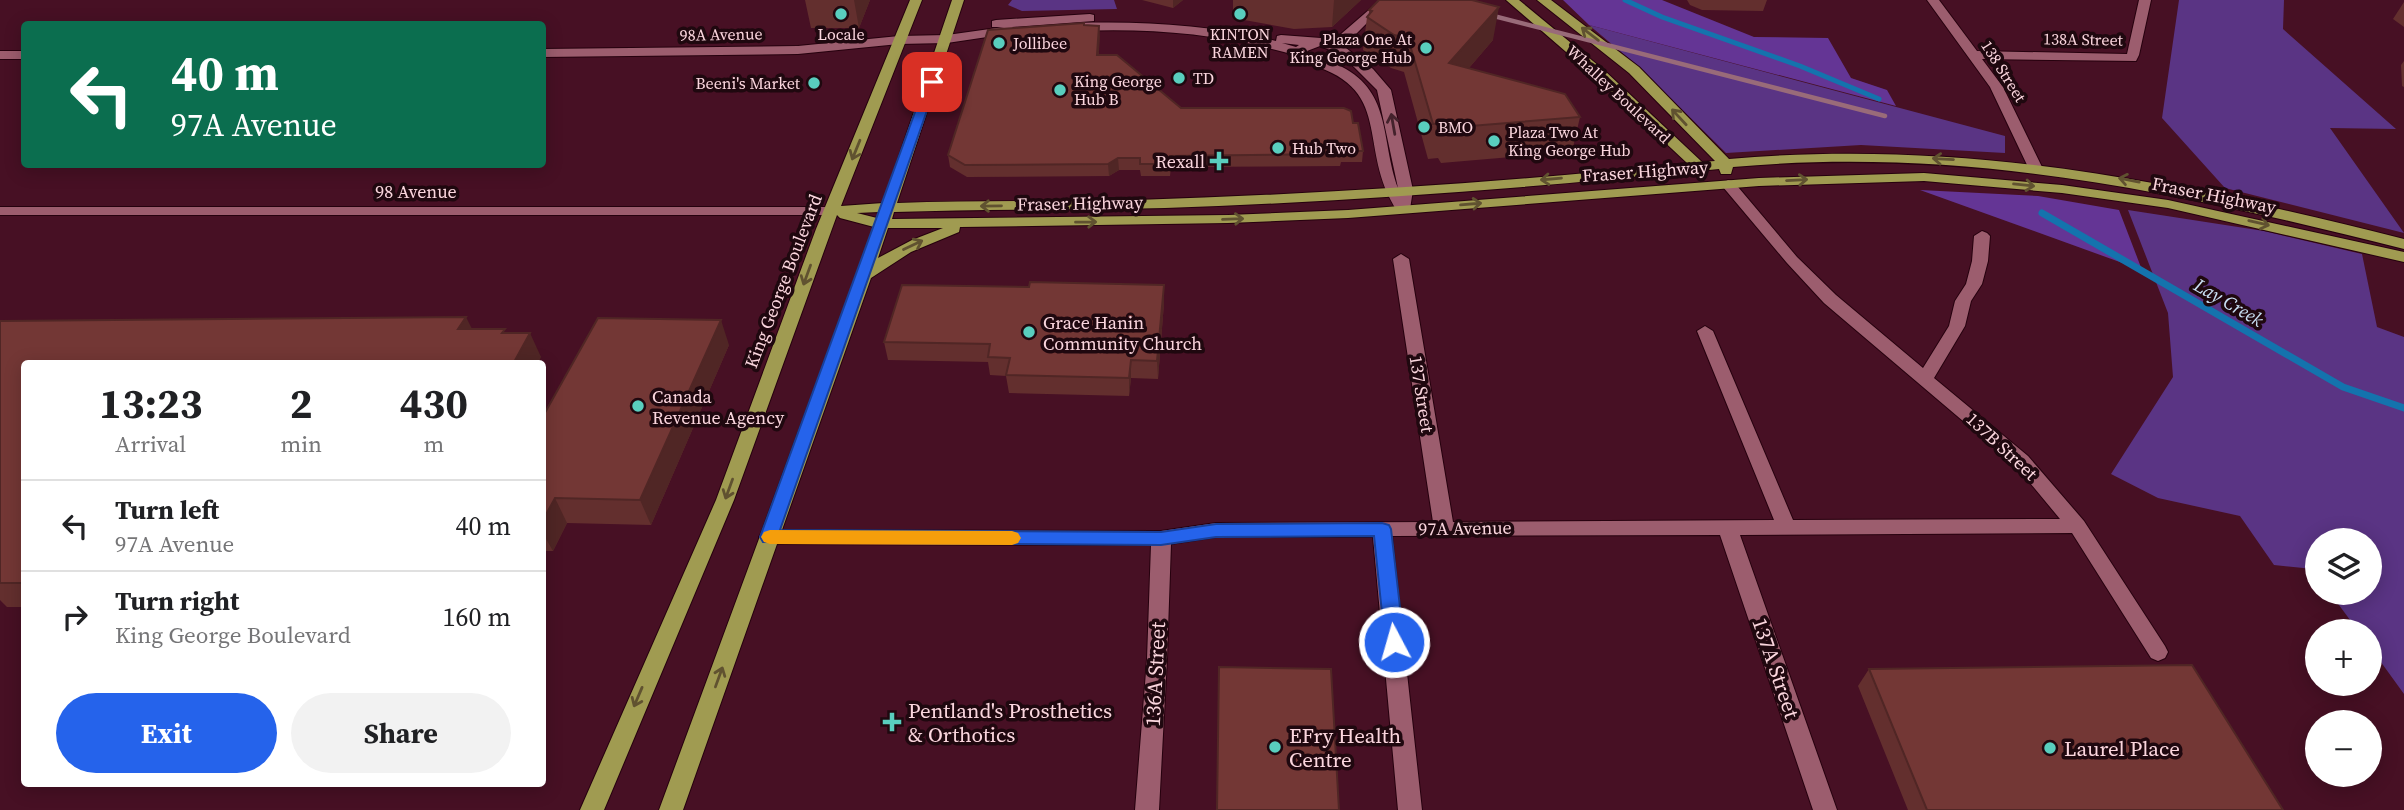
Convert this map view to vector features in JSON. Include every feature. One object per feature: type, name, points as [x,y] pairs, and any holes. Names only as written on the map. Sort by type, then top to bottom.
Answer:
[{"type":"main road","name":"King George Boulevard","points":[[592,810],[725,500],[831,211],[916,0]]},
{"type":"main road","points":[[671,810],[889,206],[949,34],[958,0]]},
{"type":"main road","name":"Whalley Boulevard","points":[[1512,0],[1600,74],[1695,166],[1728,184]]},
{"type":"main road","name":"Whalley Boulevard","points":[[1543,0],[1634,70],[1725,163]]},
{"type":"main road","name":"Fraser Highway","points":[[831,211],[889,206],[1157,204],[1406,191],[1725,163],[1889,157],[2035,166],[2111,177],[2184,191],[2404,244]]},
{"type":"main road","points":[[1725,163],[1728,184]]},
{"type":"main road","name":"Fraser Highway","points":[[831,211],[882,224],[1228,219],[1403,209],[1728,184],[1881,177],[2021,184],[2168,204],[2404,257]]},
{"type":"main road","points":[[862,277],[886,258],[914,244],[969,224]]},
{"type":"street","name":"138 Street","points":[[1933,0],[1975,55],[2006,104],[2035,166]]},
{"type":"street","name":"138A Street","points":[[1975,55],[2131,58],[2145,0]]},
{"type":"street","points":[[1323,63],[1338,60],[1342,45],[1378,6]]},
{"type":"street","points":[[949,34],[1044,20],[1119,18],[1174,21],[1342,45],[1374,77],[1386,94],[1406,191],[1403,209]]},
{"type":"street","points":[[949,34],[1044,28],[1131,27],[1240,37],[1276,44],[1300,53],[1306,60],[1323,63],[1353,78],[1372,100],[1390,192],[1403,209]]},
{"type":"street","name":"98A Avenue","points":[[546,53],[798,50],[949,34]]},
{"type":"street","points":[[1300,53],[1301,47],[1316,42]]},
{"type":"street","points":[[0,55],[21,55]]},
{"type":"street","name":"Whalley Boulevard","points":[[1728,184],[1792,260],[1830,299],[1925,379]]},
{"type":"street","name":"98 Avenue","points":[[0,211],[831,211]]},
{"type":"street","points":[[1925,379],[1957,327],[1963,301],[1974,284],[1980,261],[1982,236]]},
{"type":"street","name":"137 Street","points":[[1401,259],[1444,528]]},
{"type":"street","points":[[1705,331],[1786,526]]},
{"type":"street","name":"137B Street","points":[[1925,379],[2022,461],[2077,526],[2158,652]]},
{"type":"street","name":"97A Avenue","points":[[769,537],[1161,538],[1216,530],[2077,526]]},
{"type":"street","name":"137A Street","points":[[1727,527],[1825,810]]},
{"type":"street","points":[[1382,529],[1410,810]]},
{"type":"street","name":"136A Street","points":[[1147,810],[1157,659],[1161,538]]},
{"type":"shaded area","points":[[1012,0],[1114,0],[1117,9],[1022,11],[1008,5]]},
{"type":"shaded area","points":[[1563,0],[1662,0],[1754,37],[1828,38],[1851,78],[1887,90],[1896,106],[1589,25]]},
{"type":"shaded area","points":[[2179,0],[2284,0],[2283,29],[2396,129],[2330,128],[2404,233],[2225,188],[2162,118]]},
{"type":"shaded area","points":[[1589,25],[2005,136],[2005,153],[1861,145],[1726,153],[1640,68]]},
{"type":"shaded area","points":[[1920,190],[2038,196],[2119,210],[2142,270]]},
{"type":"shaded area","points":[[2128,210],[2264,231],[2362,254],[2377,327],[2404,337],[2404,694],[2382,664],[2382,619],[2349,619],[2339,605],[2382,605],[2382,528],[2305,528],[2305,568],[2274,565],[2240,516],[2158,498],[2111,474],[2173,377],[2168,313]]},
{"type":"building","points":[[1379,0],[1472,0],[1499,7],[1449,63],[1565,94],[1580,117],[1446,128],[1443,123],[1433,124],[1408,38],[1394,35],[1367,17],[1372,11],[1369,10]]},
{"type":"building","name":"King George Hub B","points":[[1084,23],[1099,26],[1097,55],[1117,55],[1181,108],[1344,108],[1351,111],[1353,123],[1358,123],[1363,151],[1341,151],[1341,154],[1170,156],[1170,164],[1140,164],[1140,158],[1118,158],[1108,164],[965,165],[948,155],[988,30]]},
{"type":"building","name":"Grace Hanin Community Church","points":[[1030,282],[1164,285],[1157,361],[1131,360],[1129,378],[1006,375],[1010,358],[988,357],[990,344],[884,342],[902,285],[1029,287]]},
{"type":"building","points":[[466,317],[458,329],[505,329],[502,333],[530,333],[515,360],[21,360],[21,583],[0,583],[0,321]]},
{"type":"building","name":"Canada Revenue Agency","points":[[598,318],[721,320],[640,500],[555,498],[546,515],[546,411]]},
{"type":"building","name":"Laurel Place","points":[[2192,665],[2283,810],[1927,810],[1869,669]]},
{"type":"building","name":"EFry Health Centre","points":[[1219,667],[1331,669],[1339,810],[1217,810]]},
{"type":"waterway","name":"Lay Creek","points":[[1625,0],[1662,17],[1800,66],[1879,99]]},
{"type":"waterway","name":"Lay Creek","points":[[2042,213],[2343,387],[2404,408]]},
{"type":"railway","points":[[1478,12],[1885,116]]},
{"type":"slow traffic","points":[[770,537],[1012,538]]},
{"type":"place","name":"Locale","points":[[841,14]]},
{"type":"place","name":"KINTON RAMEN","points":[[1240,14]]},
{"type":"place","name":"Jollibee","points":[[999,43]]},
{"type":"place","name":"Plaza One At King George Hub","points":[[1426,48]]},
{"type":"place","name":"TD","points":[[1179,78]]},
{"type":"place","name":"Beeni's Market","points":[[814,83]]},
{"type":"place","name":"King George Hub B","points":[[1060,90]]},
{"type":"place","name":"BMO","points":[[1424,127]]},
{"type":"place","name":"Plaza Two At King George Hub","points":[[1494,141]]},
{"type":"place","name":"Hub Two","points":[[1278,148]]},
{"type":"place","name":"Rexall","points":[[1219,161]]},
{"type":"place","name":"Grace Hanin Community Church","points":[[1029,332]]},
{"type":"place","name":"Canada Revenue Agency","points":[[638,406]]},
{"type":"place","name":"Pentland's Prosthetics & Orthotics","points":[[892,722]]},
{"type":"place","name":"EFry Health Centre","points":[[1275,747]]},
{"type":"place","name":"Laurel Place","points":[[2050,748]]},
{"type":"route","points":[[932,82],[769,537],[1161,538],[1216,530],[1382,529],[1394,642]]}]
